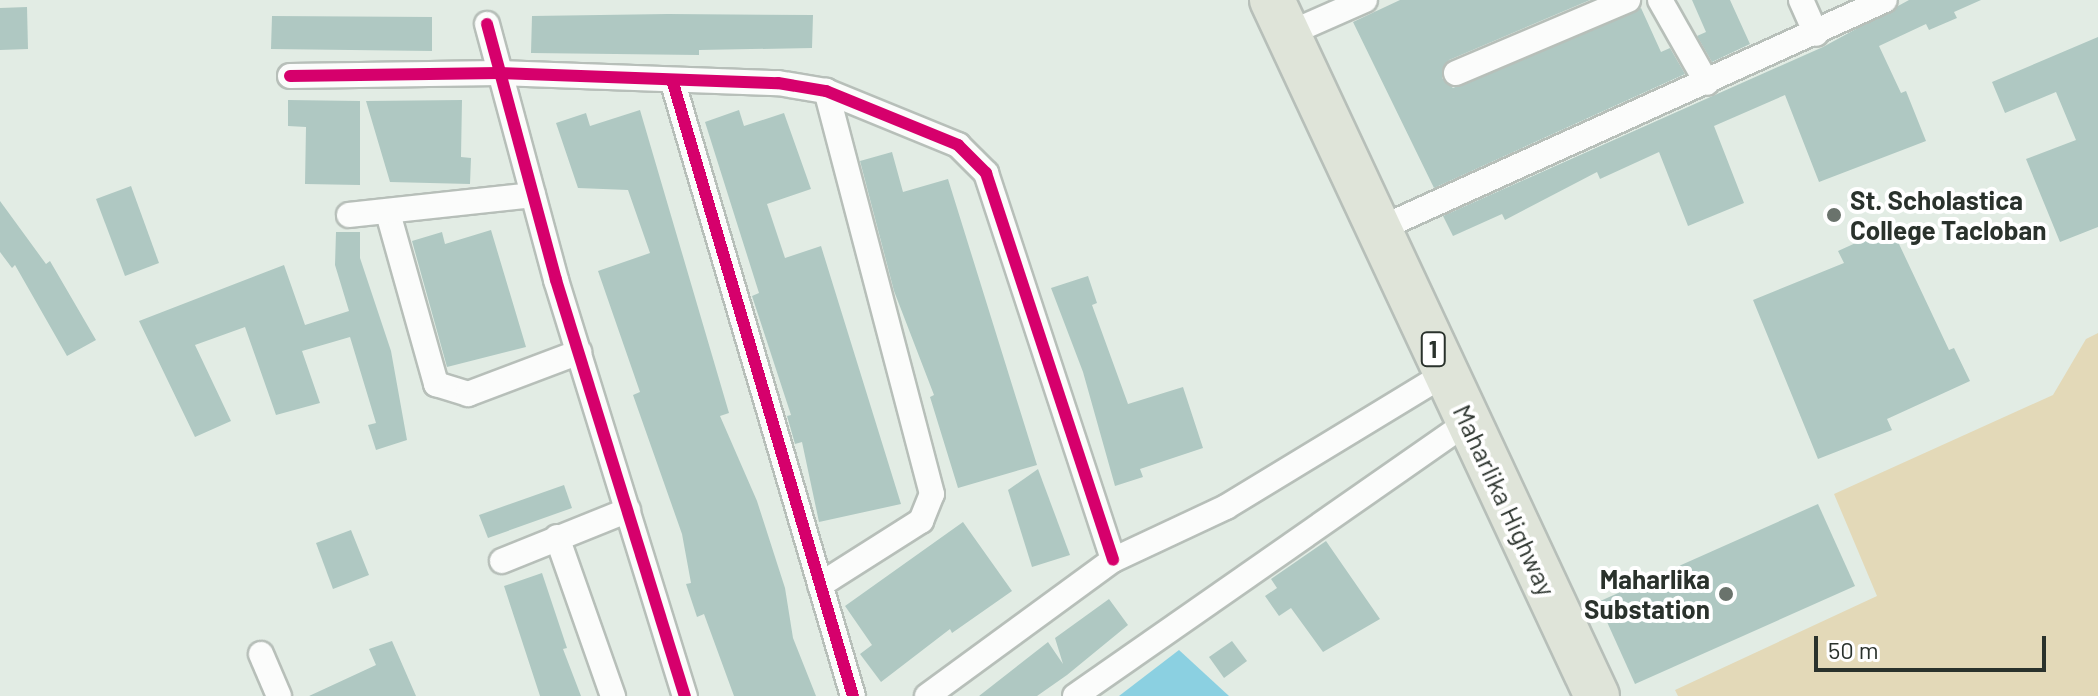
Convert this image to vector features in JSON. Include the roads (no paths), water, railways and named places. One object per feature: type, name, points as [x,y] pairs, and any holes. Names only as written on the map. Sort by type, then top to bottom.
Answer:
[{"type":"highway","name":"Maharlika Highway","points":[[1280,17],[1597,696]]},
{"type":"street","points":[[1280,17],[1365,0]]},
{"type":"street","points":[[1456,73],[1628,0]]},
{"type":"street","points":[[1660,0],[1707,83]]},
{"type":"street","points":[[1801,0],[1816,34]]},
{"type":"street","points":[[1379,229],[1816,34],[1885,0]]},
{"type":"street","points":[[487,24],[579,352],[685,696]]},
{"type":"street","points":[[290,76],[499,73],[673,83],[778,83],[826,91],[958,145],[986,173],[1113,560]]},
{"type":"street","points":[[673,83],[853,696]]},
{"type":"street","points":[[820,585],[921,521],[932,494],[826,91]]},
{"type":"street","points":[[349,215],[533,195]]},
{"type":"street","points":[[388,213],[436,384],[468,394],[579,352]]},
{"type":"street","points":[[927,696],[1113,560],[1226,507],[1446,373]]},
{"type":"street","points":[[1075,696],[1467,423]]},
{"type":"street","points":[[502,561],[628,510]]},
{"type":"street","points":[[557,537],[613,696]]},
{"type":"street","points":[[261,654],[279,696]]},
{"type":"water","points":[[1179,650],[1229,696],[1119,696]]},
{"type":"place","name":"St. Scholastica College Tacloban","points":[[1834,215]]},
{"type":"place","name":"Maharlika Substation","points":[[1726,594]]}]
